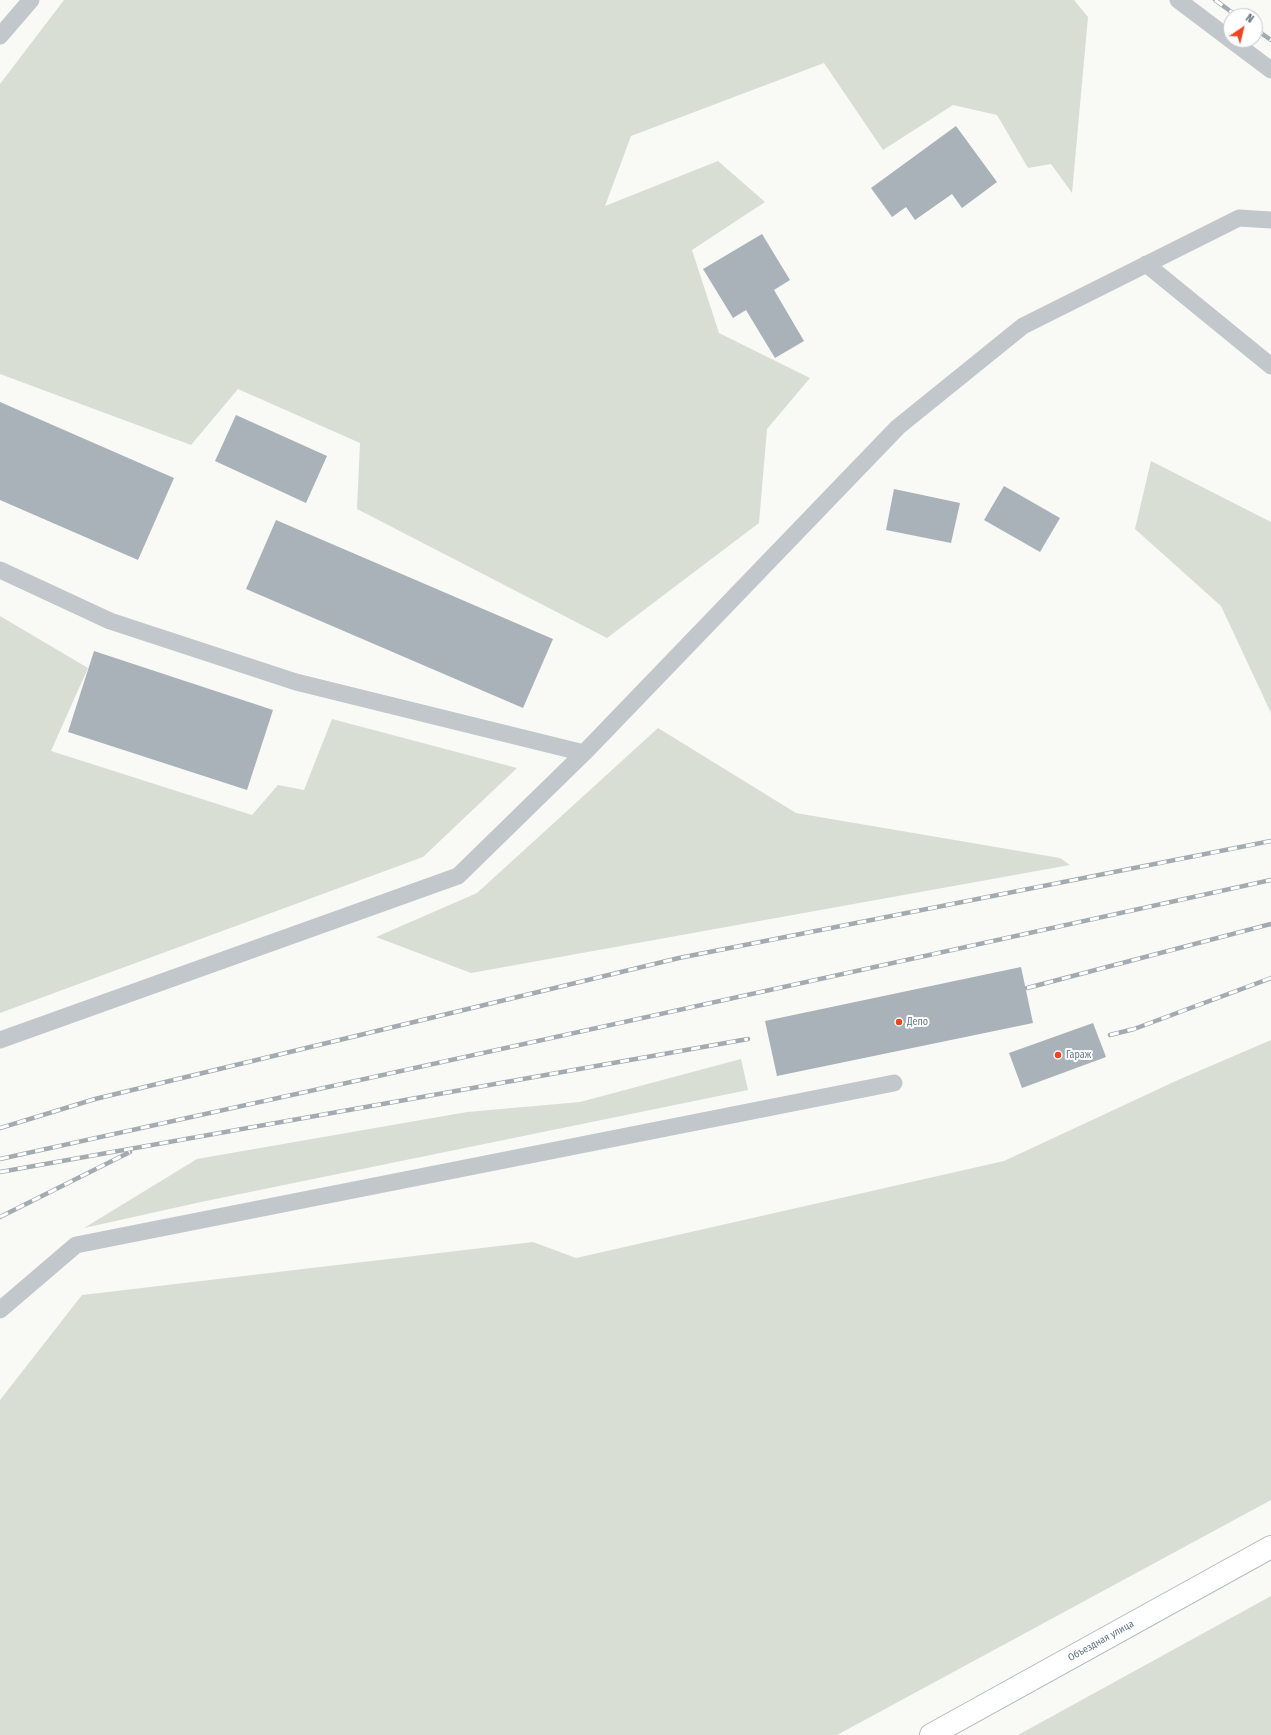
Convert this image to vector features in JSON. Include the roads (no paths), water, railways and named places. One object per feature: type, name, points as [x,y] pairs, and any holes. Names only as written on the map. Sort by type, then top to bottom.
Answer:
[{"type":"main road","name":"Объездная улица","points":[[932,1735],[1271,1547]]},
{"type":"lane","points":[[0,36],[31,0]]},
{"type":"lane","points":[[1178,0],[1223,34]]},
{"type":"lane","points":[[1242,48],[1271,70]]},
{"type":"lane","points":[[0,1040],[458,876],[584,753],[898,427],[1023,326],[1239,218],[1271,220]]},
{"type":"lane","points":[[1146,264],[1271,366]]},
{"type":"lane","points":[[0,570],[110,621],[296,682],[584,753]]},
{"type":"lane","points":[[0,1310],[76,1245],[894,1083]]},
{"type":"railway","points":[[1215,0],[1226,8]]},
{"type":"railway","points":[[1263,34],[1271,40]]},
{"type":"railway","points":[[0,1128],[95,1099],[679,958],[1271,841]]},
{"type":"railway","points":[[0,1159],[1271,880]]},
{"type":"railway","points":[[1027,988],[1271,924]]},
{"type":"railway","points":[[1110,1035],[1134,1029],[1271,978]]},
{"type":"railway","points":[[0,1172],[748,1039]]},
{"type":"railway","points":[[0,1217],[130,1152]]},
{"type":"place","name":"Депо","points":[[899,1022]]},
{"type":"place","name":"Гараж","points":[[1058,1055]]}]
